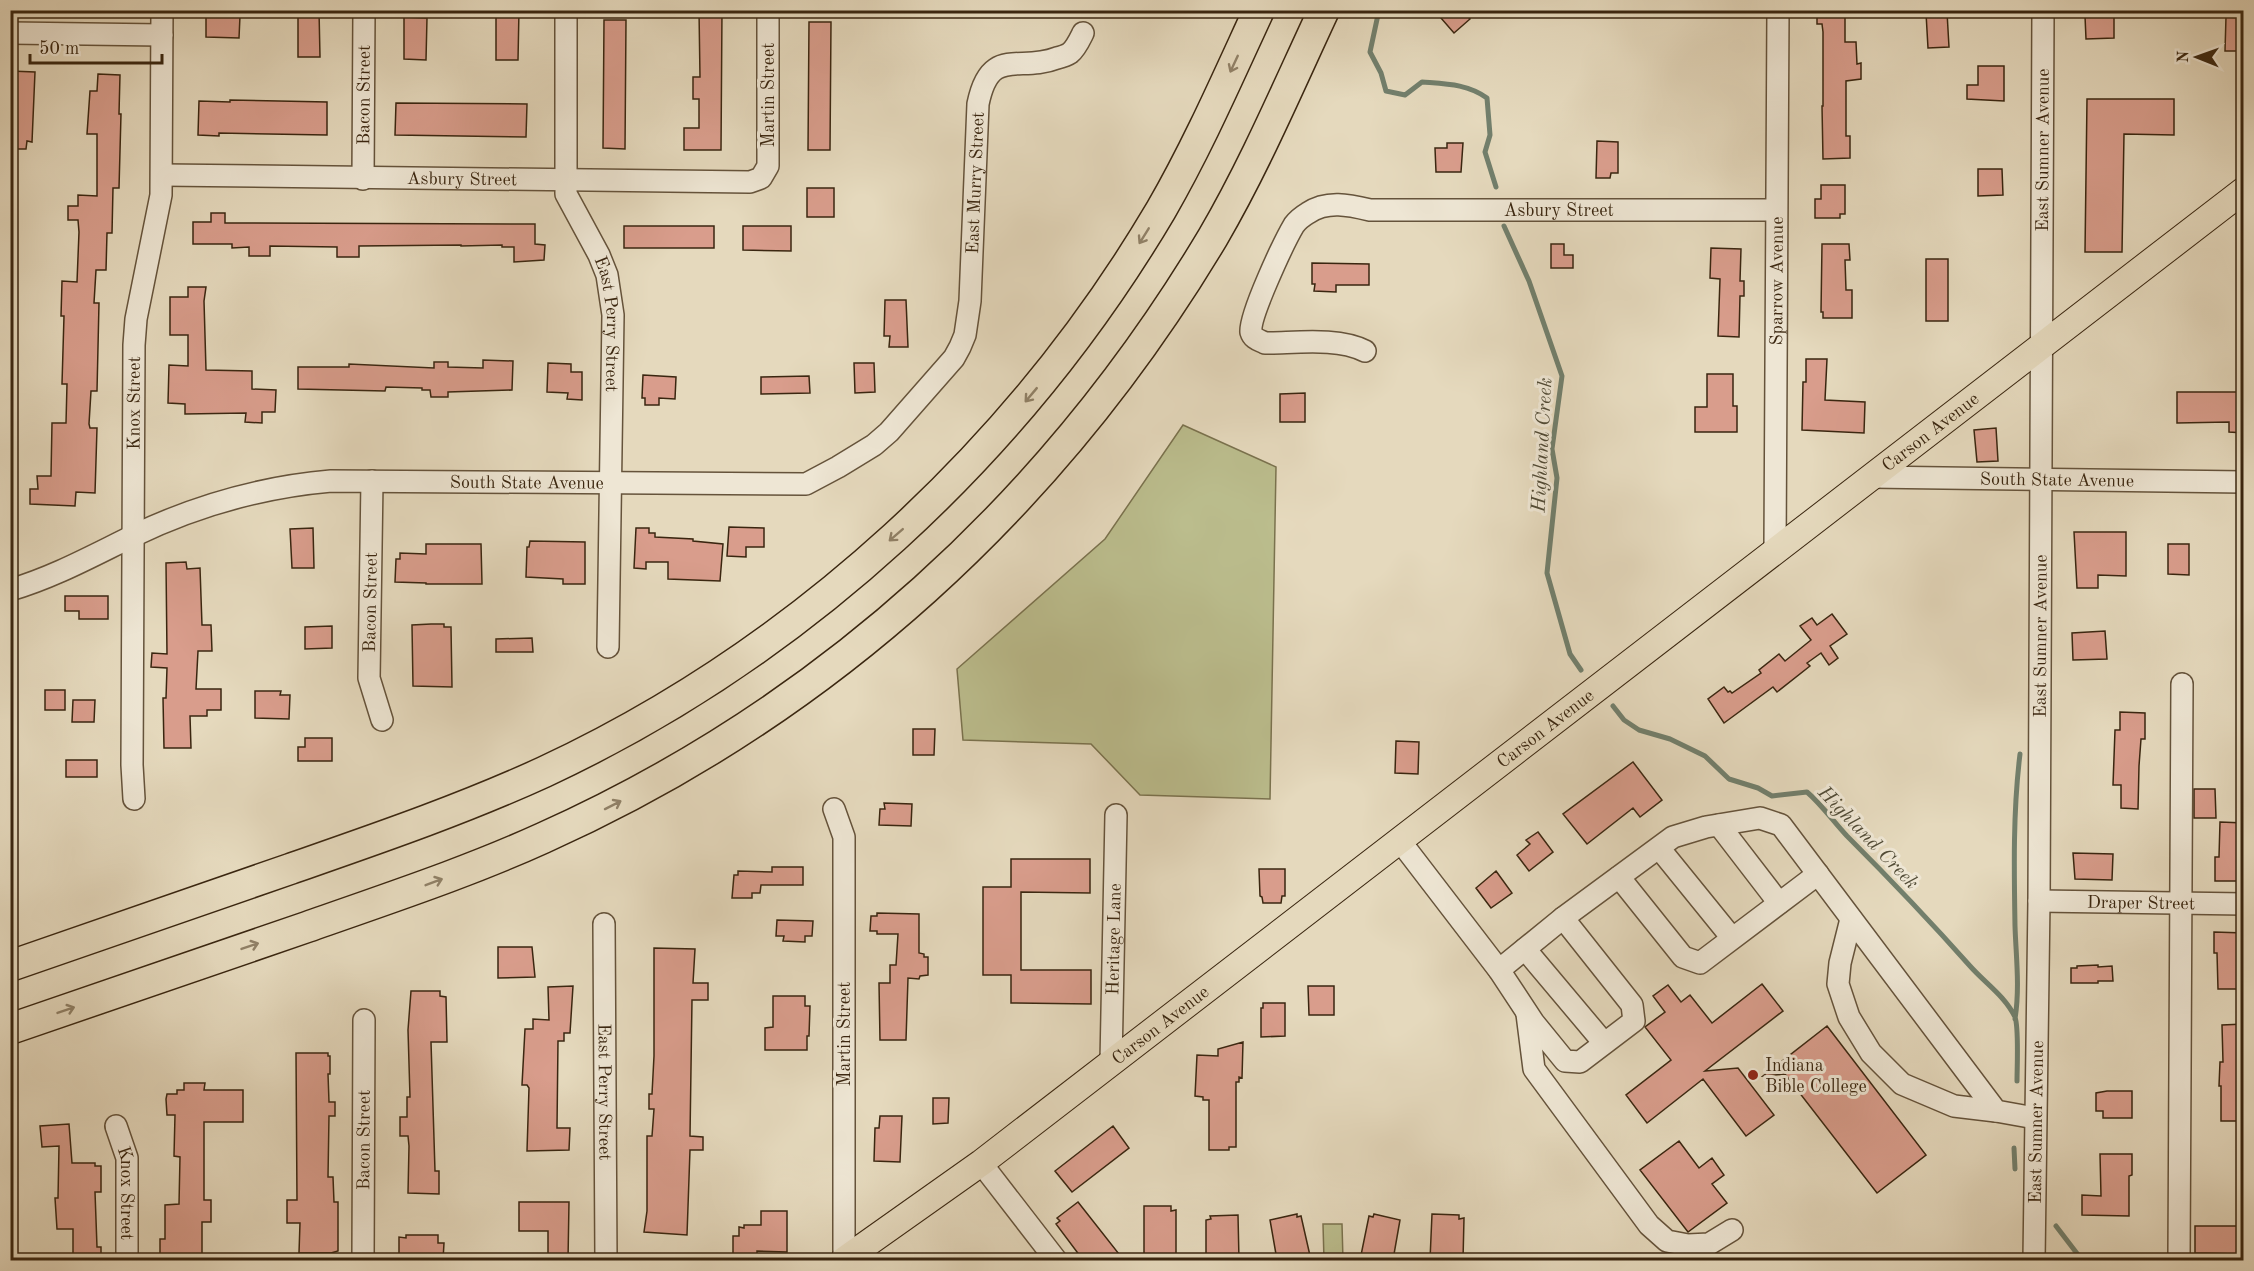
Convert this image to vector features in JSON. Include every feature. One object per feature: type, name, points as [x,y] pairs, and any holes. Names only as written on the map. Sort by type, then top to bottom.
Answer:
[{"type":"highway","points":[[10,966],[400,831],[558,765],[658,711],[727,668],[839,585],[950,485],[1031,395],[1070,347],[1129,262],[1169,196],[1214,108],[1259,10]]},
{"type":"highway","points":[[10,1029],[434,882],[538,840],[668,775],[744,729],[835,664],[903,609],[993,525],[1055,459],[1131,362],[1188,278],[1222,220],[1253,162],[1324,10]]},
{"type":"main road","name":"Carson Avenue","points":[[844,1260],[981,1163],[1775,549],[2244,190]]},
{"type":"street","name":"Knox Street","points":[[134,799],[132,765],[135,336],[159,209],[162,175],[162,10]]},
{"type":"street","name":"Bacon Street","points":[[363,179],[364,10]]},
{"type":"street","name":"East Perry Street","points":[[566,10],[566,194],[599,255],[611,296],[613,315],[608,647]]},
{"type":"street","name":"Martin Street","points":[[761,178],[768,166],[768,10]]},
{"type":"street","name":"Sparrow Avenue","points":[[1775,549],[1778,10]]},
{"type":"street","name":"East Sumner Avenue","points":[[2034,1260],[2039,901],[2043,10]]},
{"type":"street","points":[[10,33],[162,35]]},
{"type":"street","name":"East Murry Street","points":[[970,301],[978,104],[981,88],[994,69],[1012,62],[1053,60],[1070,53],[1083,33]]},
{"type":"street","name":"Asbury Street","points":[[162,175],[750,182],[761,178]]},
{"type":"street","name":"Asbury Street","points":[[1365,351],[1341,343],[1264,343],[1255,339],[1251,334],[1255,309],[1295,224],[1309,212],[1342,203],[1370,210],[1776,210]]},
{"type":"street","name":"South State Avenue","points":[[10,590],[60,573],[134,536],[195,511],[258,491],[294,484],[372,481],[806,484],[874,445],[889,432],[954,358],[965,335],[970,301]]},
{"type":"street","name":"South State Avenue","points":[[1871,477],[2244,482]]},
{"type":"street","name":"Bacon Street","points":[[372,481],[369,678],[382,720]]},
{"type":"street","points":[[2179,1260],[2182,684]]},
{"type":"street","name":"Martin Street","points":[[834,809],[844,837],[844,1260]]},
{"type":"street","name":"Heritage Lane","points":[[1111,1062],[1116,815]]},
{"type":"street","points":[[1499,970],[1563,918],[1673,837],[1719,825],[1760,818],[1781,825],[1996,1111]]},
{"type":"street","points":[[1719,825],[1779,903]]},
{"type":"street","points":[[1400,841],[1499,970],[1527,1013],[1565,1061],[1580,1062],[1634,1020],[1632,1005],[1563,918]]},
{"type":"street","points":[[1659,848],[1732,938]]},
{"type":"street","points":[[1619,877],[1683,957],[1700,963],[1818,874]]},
{"type":"street","name":"Draper Street","points":[[2039,901],[2244,904]]},
{"type":"street","points":[[1851,919],[1840,963],[1838,984],[1849,1017],[1871,1053],[1902,1084],[1954,1106],[2035,1118]]},
{"type":"street","name":"East Perry Street","points":[[604,924],[606,1260]]},
{"type":"street","points":[[1525,949],[1604,1043]]},
{"type":"street","points":[[1527,1013],[1534,1069],[1649,1225],[1667,1240],[1688,1245],[1708,1244],[1732,1230]]},
{"type":"street","name":"Bacon Street","points":[[363,1260],[364,1020]]},
{"type":"street","name":"Knox Street","points":[[116,1126],[127,1158],[127,1260]]},
{"type":"street","points":[[981,1163],[1056,1260]]},
{"type":"green space","points":[[1183,425],[1276,467],[1270,799],[1140,795],[1091,744],[963,740],[957,669],[1105,539]]},
{"type":"green space","points":[[1323,1224],[1342,1224],[1343,1260],[1324,1260]]},
{"type":"building","points":[[298,10],[319,10],[320,57],[298,57]]},
{"type":"building","points":[[496,10],[519,10],[518,60],[496,60]]},
{"type":"building","points":[[699,10],[722,10],[721,150],[684,150],[684,128],[699,128],[699,99],[693,99],[693,77],[700,77]]},
{"type":"building","points":[[1434,10],[1463,10],[1470,19],[1454,33]]},
{"type":"building","points":[[1817,10],[1845,10],[1845,42],[1856,42],[1857,64],[1861,63],[1861,79],[1846,81],[1846,136],[1850,136],[1850,158],[1823,159],[1823,32],[1822,24],[1817,24]]},
{"type":"building","points":[[1947,12],[1949,47],[1928,48],[1926,13]]},
{"type":"building","points":[[206,15],[240,16],[239,38],[206,37]]},
{"type":"building","points":[[2085,16],[2114,16],[2114,38],[2086,39]]},
{"type":"building","points":[[404,17],[427,18],[426,60],[404,59]]},
{"type":"building","points":[[2226,17],[2244,18],[2244,51],[2225,51]]},
{"type":"building","points":[[604,20],[626,20],[625,149],[603,148]]},
{"type":"building","points":[[809,22],[831,22],[830,150],[808,150]]},
{"type":"building","points":[[1978,66],[2004,66],[2004,101],[1967,99],[1967,85],[1978,85]]},
{"type":"building","points":[[10,71],[35,72],[32,142],[27,141],[26,149],[10,149]]},
{"type":"building","points":[[98,74],[120,75],[119,114],[121,114],[119,188],[113,188],[112,233],[107,233],[106,270],[96,270],[94,303],[99,303],[97,391],[91,391],[89,424],[90,428],[97,428],[95,493],[76,492],[75,506],[30,504],[30,489],[38,489],[37,476],[51,476],[52,423],[66,423],[67,384],[62,384],[64,316],[61,316],[62,281],[77,282],[79,232],[78,220],[68,220],[68,206],[78,206],[78,195],[97,196],[97,134],[87,134],[90,91],[97,91]]},
{"type":"building","points":[[2087,99],[2174,99],[2174,135],[2124,134],[2122,252],[2085,252]]},
{"type":"building","points":[[230,100],[327,102],[327,135],[219,133],[219,136],[198,135],[199,101],[230,102]]},
{"type":"building","points":[[396,103],[527,104],[526,137],[395,135]]},
{"type":"building","points":[[1597,141],[1618,142],[1618,173],[1611,173],[1610,178],[1596,178]]},
{"type":"building","points":[[1447,143],[1463,143],[1461,172],[1436,172],[1435,148],[1447,148]]},
{"type":"building","points":[[1978,169],[2002,169],[2003,195],[1978,196]]},
{"type":"building","points":[[1821,185],[1845,185],[1845,214],[1840,214],[1840,218],[1815,218],[1815,199],[1821,199]]},
{"type":"building","points":[[807,188],[834,188],[834,217],[807,217]]},
{"type":"building","points":[[211,213],[225,213],[225,223],[535,224],[535,244],[545,245],[544,260],[514,262],[514,247],[502,247],[502,245],[359,246],[359,257],[337,257],[337,247],[270,246],[270,256],[249,256],[249,247],[232,248],[232,244],[193,244],[193,222],[211,222]]},
{"type":"building","points":[[624,226],[714,226],[714,248],[624,248]]},
{"type":"building","points":[[743,226],[791,226],[791,251],[743,250]]},
{"type":"building","points":[[1551,244],[1564,244],[1564,255],[1573,255],[1573,268],[1551,268]]},
{"type":"building","points":[[1822,244],[1849,244],[1850,260],[1845,260],[1846,290],[1852,290],[1852,318],[1823,318],[1823,312],[1821,312]]},
{"type":"building","points":[[1711,248],[1741,249],[1740,281],[1744,281],[1744,296],[1740,296],[1739,337],[1718,336],[1720,279],[1710,278]]},
{"type":"building","points":[[1926,259],[1948,259],[1948,321],[1926,321]]},
{"type":"building","points":[[1312,263],[1369,264],[1369,285],[1336,285],[1336,292],[1314,291]]},
{"type":"building","points":[[188,287],[206,287],[204,301],[206,370],[252,371],[252,389],[276,390],[275,412],[262,412],[262,423],[245,422],[246,413],[185,414],[185,404],[168,403],[169,365],[188,366],[188,335],[170,335],[170,297],[188,297]]},
{"type":"building","points":[[885,300],[906,300],[908,347],[889,347],[890,336],[884,336]]},
{"type":"building","points":[[1806,359],[1827,359],[1825,400],[1865,402],[1864,433],[1802,430]]},
{"type":"building","points":[[483,360],[513,361],[512,390],[448,392],[448,397],[431,397],[430,390],[422,390],[422,388],[386,387],[385,391],[298,389],[298,367],[349,367],[349,364],[434,368],[434,362],[448,362],[448,367],[483,368]]},
{"type":"building","points":[[548,363],[571,364],[571,372],[582,372],[582,400],[567,399],[568,393],[547,392]]},
{"type":"building","points":[[854,363],[874,363],[875,392],[855,393]]},
{"type":"building","points":[[1707,374],[1733,374],[1733,406],[1737,406],[1737,432],[1695,432],[1695,407],[1707,407]]},
{"type":"building","points":[[643,375],[676,377],[675,399],[659,398],[659,405],[645,405],[645,398],[642,398]]},
{"type":"building","points":[[809,376],[810,393],[761,394],[761,377]]},
{"type":"building","points":[[2177,392],[2244,392],[2244,433],[2229,432],[2229,422],[2177,423]]},
{"type":"building","points":[[1305,393],[1305,422],[1280,422],[1280,394]]},
{"type":"building","points":[[1996,428],[1998,461],[1977,462],[1974,430]]},
{"type":"building","points":[[729,527],[764,528],[764,547],[746,547],[746,557],[727,556]]},
{"type":"building","points":[[313,528],[314,568],[292,568],[290,529]]},
{"type":"building","points":[[636,528],[649,528],[649,533],[655,533],[655,537],[693,539],[693,541],[723,544],[720,581],[668,579],[668,562],[646,562],[646,569],[634,568]]},
{"type":"building","points":[[2074,532],[2126,532],[2126,576],[2098,575],[2098,588],[2077,588]]},
{"type":"building","points":[[530,541],[585,542],[585,584],[563,584],[563,579],[526,577],[527,547]]},
{"type":"building","points":[[426,544],[481,544],[482,584],[395,582],[396,559],[400,559],[400,553],[426,554]]},
{"type":"building","points":[[2168,544],[2189,544],[2189,575],[2168,574]]},
{"type":"building","points":[[186,562],[187,569],[200,568],[202,625],[211,625],[212,651],[198,651],[196,689],[221,689],[221,710],[207,710],[207,716],[190,716],[191,748],[164,748],[163,698],[166,698],[167,668],[151,667],[152,653],[167,654],[166,563]]},
{"type":"building","points":[[65,596],[108,596],[108,619],[79,619],[79,611],[65,611]]},
{"type":"building","points":[[1832,614],[1847,634],[1830,646],[1838,658],[1829,665],[1821,653],[1807,663],[1810,666],[1777,692],[1773,687],[1724,723],[1708,699],[1724,687],[1732,693],[1761,673],[1759,670],[1779,654],[1785,661],[1811,640],[1800,626],[1812,618],[1817,625]]},
{"type":"building","points":[[444,624],[444,627],[451,627],[452,687],[413,686],[412,625]]},
{"type":"building","points":[[332,626],[332,648],[305,649],[305,627]]},
{"type":"building","points":[[2105,631],[2107,659],[2073,660],[2072,633]]},
{"type":"building","points":[[532,638],[533,652],[496,652],[496,639]]},
{"type":"building","points":[[45,690],[65,690],[65,710],[45,710]]},
{"type":"building","points":[[255,691],[281,691],[280,695],[290,695],[289,719],[255,718]]},
{"type":"building","points":[[73,700],[95,700],[94,722],[72,722]]},
{"type":"building","points":[[2120,712],[2145,713],[2145,739],[2141,739],[2139,766],[2138,809],[2121,808],[2121,785],[2113,785],[2115,730],[2120,730]]},
{"type":"building","points":[[913,729],[935,729],[934,755],[913,755]]},
{"type":"building","points":[[305,738],[332,738],[332,761],[298,761],[298,747],[305,747]]},
{"type":"building","points":[[1396,741],[1419,742],[1418,774],[1395,773]]},
{"type":"building","points":[[66,760],[97,760],[97,777],[66,777]]},
{"type":"building","points":[[1633,762],[1662,800],[1640,817],[1633,808],[1587,844],[1563,814]]},
{"type":"building","points":[[2194,789],[2215,789],[2216,818],[2194,818]]},
{"type":"building","points":[[884,803],[912,804],[911,826],[879,825],[880,809],[885,809]]},
{"type":"building","points":[[2220,822],[2244,823],[2244,881],[2215,881],[2215,857],[2219,857]]},
{"type":"building","points":[[1538,832],[1553,852],[1529,871],[1517,855],[1530,844],[1526,840]]},
{"type":"building","points":[[2073,853],[2113,854],[2112,880],[2075,879]]},
{"type":"building","points":[[1011,859],[1090,859],[1090,893],[1021,892],[1021,970],[1091,970],[1091,1004],[1011,1003],[1011,975],[983,975],[983,887],[1011,887]]},
{"type":"building","points":[[772,867],[803,867],[803,885],[761,885],[760,893],[752,893],[752,898],[732,898],[734,875],[738,875],[738,871],[772,872]]},
{"type":"building","points":[[1259,869],[1285,869],[1285,896],[1282,896],[1281,903],[1263,903],[1260,896]]},
{"type":"building","points":[[1496,871],[1512,893],[1491,908],[1476,888]]},
{"type":"building","points":[[877,913],[919,914],[919,953],[928,957],[928,975],[920,976],[919,979],[908,978],[906,1040],[880,1040],[879,983],[890,983],[890,965],[896,965],[898,934],[877,934],[877,931],[870,931],[871,916],[877,916]]},
{"type":"building","points":[[777,920],[813,921],[812,936],[805,936],[805,942],[783,941],[784,936],[776,936]]},
{"type":"building","points":[[2214,932],[2244,933],[2244,989],[2218,989]]},
{"type":"building","points":[[498,947],[532,947],[535,977],[498,978]]},
{"type":"building","points":[[654,948],[695,949],[693,983],[708,983],[708,1000],[692,1000],[690,1136],[703,1137],[703,1150],[690,1150],[687,1235],[644,1232],[647,1211],[647,1136],[652,1136],[654,1109],[649,1109],[649,1094],[652,1094],[654,1056]]},
{"type":"building","points":[[2098,965],[2098,967],[2112,966],[2113,981],[2071,983],[2071,968]]},
{"type":"building","points":[[1762,984],[1783,1011],[1705,1071],[1738,1068],[1774,1115],[1746,1136],[1703,1079],[1647,1123],[1626,1095],[1671,1060],[1645,1027],[1665,1012],[1653,996],[1668,985],[1681,1002],[1690,995],[1712,1023]]},
{"type":"building","points":[[573,986],[570,1033],[564,1033],[564,1041],[558,1041],[557,1128],[570,1128],[569,1150],[527,1151],[529,1088],[527,1085],[522,1085],[525,1029],[533,1029],[533,1019],[549,1020],[548,987]]},
{"type":"building","points":[[1308,986],[1334,986],[1334,1015],[1309,1015]]},
{"type":"building","points":[[411,991],[440,991],[440,996],[446,997],[447,1042],[431,1042],[435,1171],[439,1171],[439,1194],[408,1193],[408,1136],[400,1136],[400,1117],[407,1117],[407,1097],[410,1097],[408,1030]]},
{"type":"building","points":[[773,996],[805,996],[805,1006],[810,1006],[807,1050],[765,1050],[765,1028],[773,1027]]},
{"type":"building","points":[[1263,1003],[1285,1003],[1285,1036],[1261,1037]]},
{"type":"building","points":[[2244,1024],[2244,1121],[2221,1121],[2221,1086],[2219,1086],[2220,1062],[2223,1062],[2222,1025]]},
{"type":"building","points":[[1827,1026],[1926,1155],[1877,1193],[1785,1074],[1763,1076]]},
{"type":"building","points":[[1243,1042],[1242,1078],[1239,1077],[1239,1082],[1236,1082],[1236,1147],[1229,1147],[1229,1150],[1209,1150],[1209,1100],[1195,1096],[1197,1055],[1218,1056],[1218,1049]]},
{"type":"building","points":[[296,1053],[328,1053],[330,1056],[329,1102],[335,1102],[335,1116],[329,1116],[328,1177],[333,1177],[334,1202],[338,1202],[338,1251],[331,1253],[299,1253],[300,1223],[287,1223],[287,1200],[297,1200]]},
{"type":"building","points":[[184,1083],[205,1083],[204,1090],[243,1090],[243,1122],[204,1122],[204,1200],[211,1200],[211,1222],[202,1222],[202,1254],[160,1255],[160,1239],[165,1239],[165,1205],[179,1204],[180,1157],[174,1156],[175,1115],[167,1115],[166,1099],[167,1094],[177,1094],[177,1090],[184,1090]]},
{"type":"building","points":[[2132,1091],[2132,1118],[2103,1118],[2103,1111],[2096,1111],[2096,1093]]},
{"type":"building","points":[[933,1098],[949,1098],[948,1123],[933,1124]]},
{"type":"building","points":[[880,1116],[902,1116],[900,1162],[874,1161],[875,1128],[879,1128]]},
{"type":"building","points":[[69,1124],[72,1163],[95,1163],[95,1166],[101,1166],[101,1192],[95,1192],[97,1247],[101,1247],[101,1260],[73,1260],[73,1229],[57,1229],[55,1198],[58,1198],[59,1146],[42,1147],[40,1126]]},
{"type":"building","points":[[1113,1126],[1129,1148],[1072,1192],[1055,1171]]},
{"type":"building","points":[[1679,1141],[1699,1168],[1712,1158],[1724,1175],[1712,1184],[1727,1203],[1688,1232],[1640,1170]]},
{"type":"building","points":[[2100,1154],[2132,1154],[2132,1175],[2129,1176],[2129,1216],[2082,1215],[2082,1195],[2101,1196]]},
{"type":"building","points":[[519,1202],[569,1202],[568,1260],[548,1260],[548,1231],[519,1231]]},
{"type":"building","points":[[1078,1202],[1119,1254],[1111,1260],[1083,1260],[1056,1224],[1060,1221],[1057,1218]]},
{"type":"building","points":[[1144,1206],[1171,1206],[1171,1211],[1176,1210],[1176,1260],[1144,1260]]},
{"type":"building","points":[[761,1211],[787,1211],[787,1252],[757,1251],[757,1260],[733,1260],[733,1236],[739,1236],[739,1227],[744,1228],[744,1225],[761,1225]]},
{"type":"building","points":[[1297,1214],[1297,1217],[1301,1216],[1311,1260],[1277,1260],[1270,1220]]},
{"type":"building","points":[[1374,1214],[1400,1220],[1393,1260],[1360,1260],[1369,1216],[1373,1217]]},
{"type":"building","points":[[1432,1214],[1459,1215],[1459,1219],[1464,1218],[1463,1260],[1430,1260]]},
{"type":"building","points":[[1238,1215],[1239,1260],[1206,1260],[1206,1220],[1211,1219],[1210,1216]]},
{"type":"building","points":[[2195,1226],[2244,1226],[2244,1247],[2239,1247],[2239,1254],[2195,1253]]},
{"type":"building","points":[[406,1235],[438,1235],[438,1243],[444,1243],[443,1260],[399,1258],[399,1237],[406,1238]]},
{"type":"waterway","name":"Highland Creek","points":[[1379,10],[1370,52],[1381,73],[1386,91],[1405,95],[1422,82],[1464,87],[1487,98],[1490,135],[1485,152],[1496,187]]},
{"type":"waterway","name":"Highland Creek","points":[[1504,226],[1529,281],[1562,376],[1552,449],[1557,478],[1547,573],[1570,654],[1581,670]]},
{"type":"waterway","name":"Highland Creek","points":[[1613,706],[1624,720],[1639,730],[1670,739],[1705,756],[1729,779],[1758,788],[1772,796],[1807,792],[2011,1009],[2016,1022],[2017,1081]]},
{"type":"waterway","points":[[2015,1019],[2017,984],[2014,840],[2020,754]]},
{"type":"waterway","name":"Highland Creek","points":[[2014,1148],[2015,1169]]},
{"type":"waterway","name":"Highland Creek","points":[[2056,1226],[2082,1260]]},
{"type":"place","name":"Indiana Bible College","points":[[1753,1075]]}]
